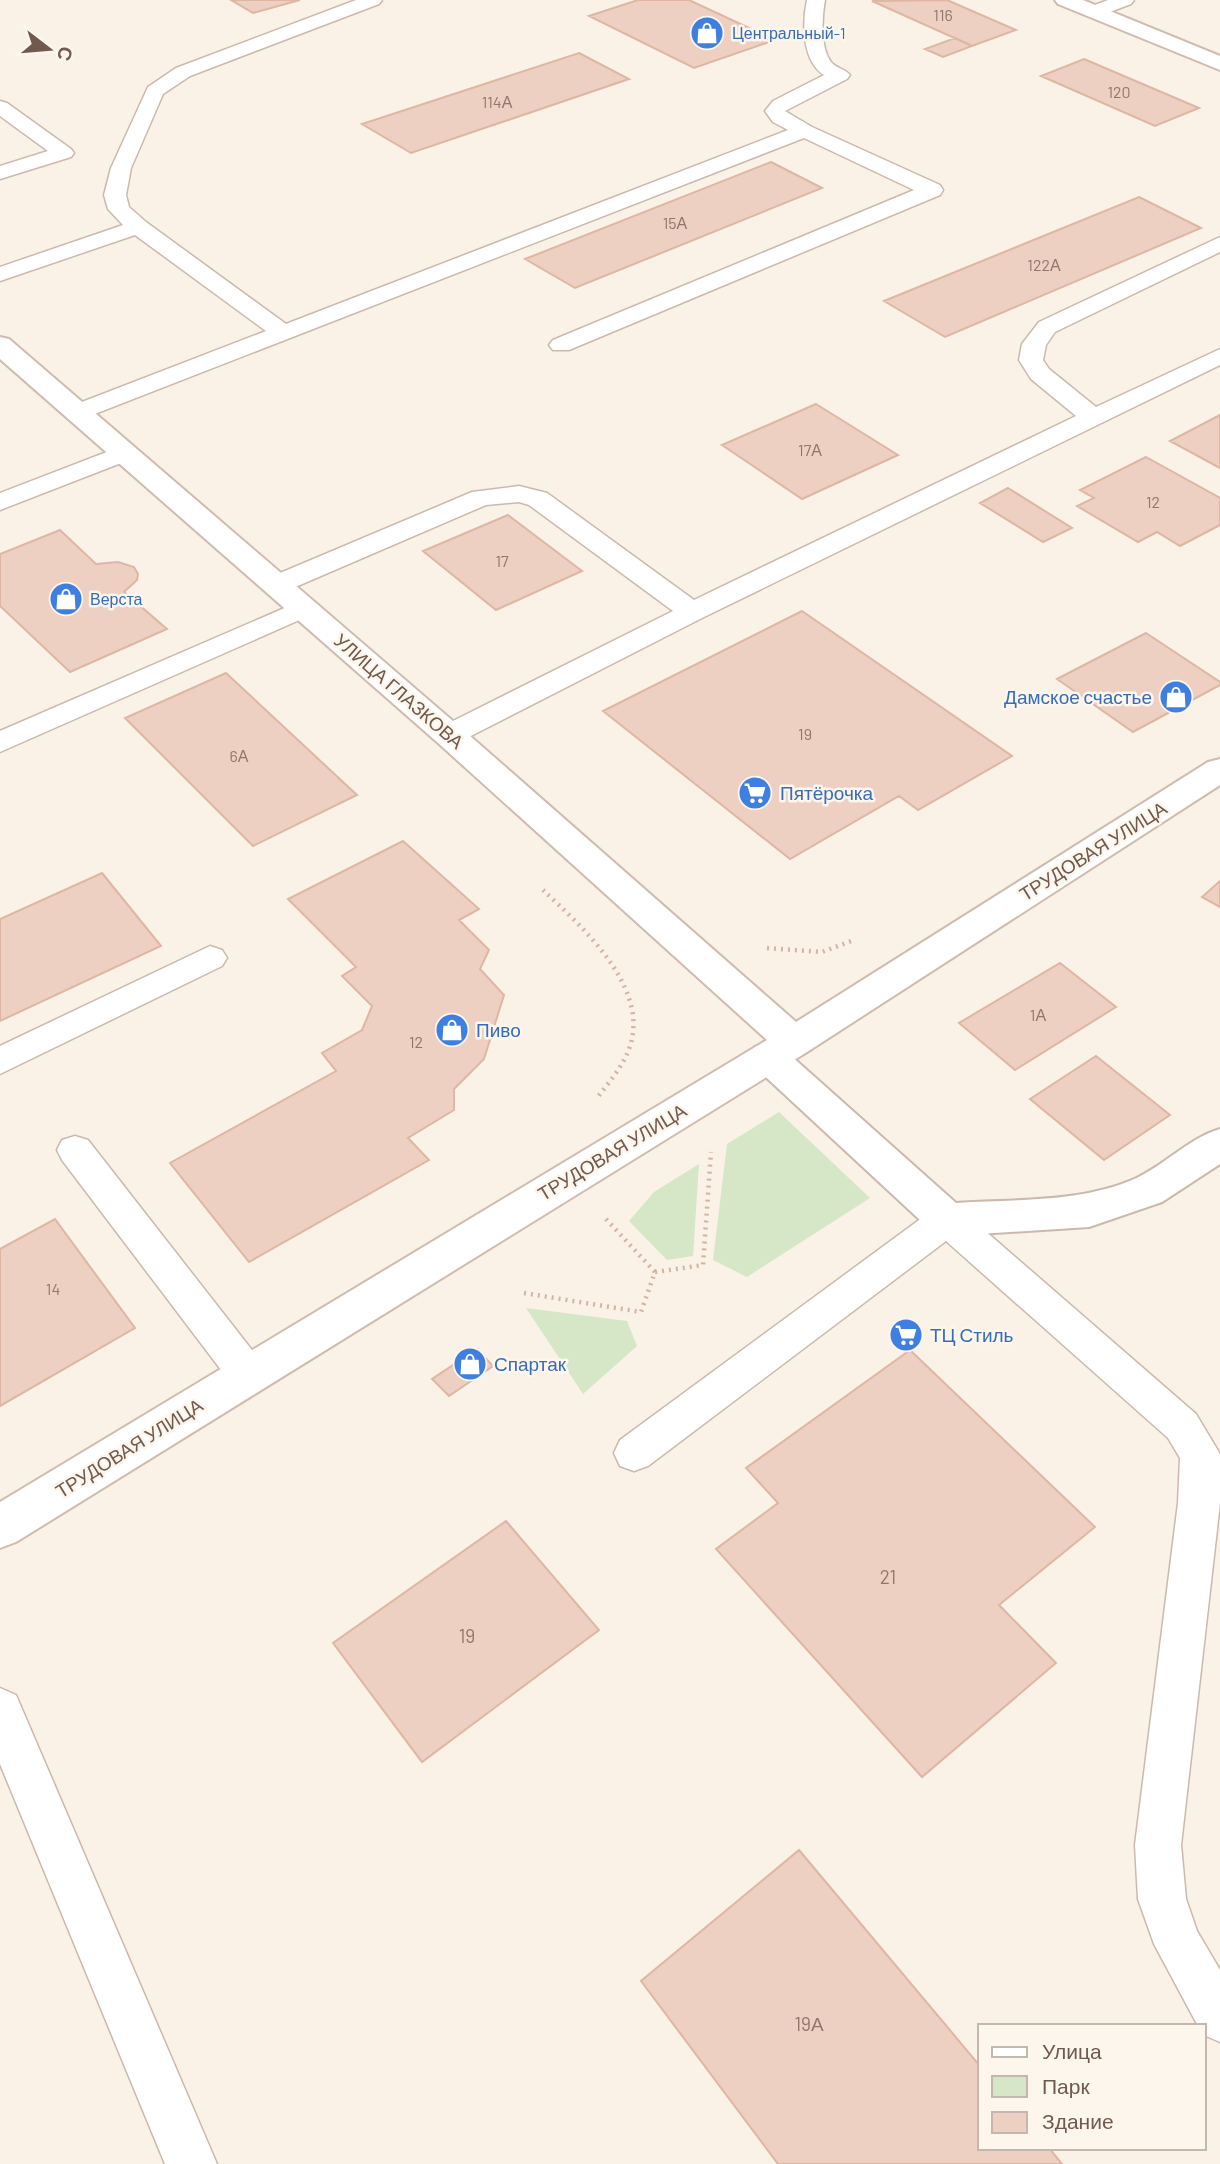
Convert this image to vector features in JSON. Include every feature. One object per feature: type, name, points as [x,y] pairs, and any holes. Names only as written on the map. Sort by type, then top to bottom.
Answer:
[{"type":"street","points":[[1065,0],[1220,64]]},
{"type":"street","name":"УЛИЦА ГЛАЗКОВА","points":[[0,345],[449,735],[781,1049],[947,1220]]},
{"type":"street","name":"ТРУДОВАЯ УЛИЦА","points":[[0,1527],[781,1049],[1220,770]]},
{"type":"street","points":[[947,1220],[1089,1211],[1148,1191],[1220,1144]]},
{"type":"lane","points":[[282,332],[138,227],[119,209],[116,195],[121,168],[155,91],[183,72],[373,0]]},
{"type":"lane","points":[[561,345],[932,190],[805,131],[780,118],[775,111],[780,105],[840,75],[820,61],[814,28],[816,0]]},
{"type":"lane","points":[[1094,12],[1125,0]]},
{"type":"lane","points":[[0,107],[64,153],[0,173]]},
{"type":"lane","points":[[78,412],[805,131]]},
{"type":"lane","points":[[0,274],[138,227]]},
{"type":"lane","points":[[1094,418],[1040,374],[1031,360],[1034,344],[1047,327],[1220,244]]},
{"type":"lane","points":[[449,735],[692,612],[1220,356]]},
{"type":"lane","points":[[0,502],[125,453]]},
{"type":"lane","points":[[276,585],[481,498],[519,494],[538,499],[692,612]]},
{"type":"lane","points":[[0,742],[303,608]]},
{"type":"lane","points":[[0,1061],[210,958]]},
{"type":"lane","points":[[75,1150],[248,1375]]},
{"type":"lane","points":[[634,1454],[947,1220],[1182,1426],[1200,1455],[1199,1503],[1158,1845],[1162,1899],[1178,1944],[1220,2017]]},
{"type":"lane","points":[[0,1710],[191,2164]]},
{"type":"path","points":[[757,945],[822,952],[865,936]]},
{"type":"path","points":[[655,1272],[703,1265],[712,1150]]},
{"type":"path","points":[[606,1219],[655,1272]]},
{"type":"path","points":[[524,1293],[641,1312],[655,1272]]},
{"type":"green space","points":[[779,1112],[870,1198],[747,1277],[713,1260],[727,1144]]},
{"type":"green space","points":[[699,1164],[693,1256],[667,1260],[629,1221],[654,1192]]},
{"type":"green space","points":[[526,1308],[627,1321],[637,1346],[583,1394]]},
{"type":"building","points":[[231,0],[300,0],[253,13]]},
{"type":"building","points":[[638,0],[689,0],[775,40],[694,68],[589,16]]},
{"type":"building","points":[[947,0],[1016,30],[972,46],[872,1]]},
{"type":"building","points":[[955,38],[972,46],[943,57],[925,49]]},
{"type":"building","points":[[579,53],[629,79],[411,153],[362,124]]},
{"type":"building","points":[[1084,59],[1199,108],[1155,126],[1041,76]]},
{"type":"building","points":[[771,162],[822,188],[575,288],[525,259]]},
{"type":"building","points":[[1139,197],[1201,228],[945,337],[884,301]]},
{"type":"building","points":[[816,404],[898,455],[802,499],[722,445]]},
{"type":"building","points":[[1220,415],[1220,468],[1170,441]]},
{"type":"building","points":[[1146,457],[1220,498],[1220,525],[1180,546],[1157,532],[1138,542],[1077,506],[1094,498],[1080,490]]},
{"type":"building","points":[[1008,488],[1072,528],[1043,542],[980,503]]},
{"type":"building","points":[[508,515],[582,571],[496,610],[423,551]]},
{"type":"building","name":"Верста","points":[[60,530],[96,564],[118,562],[134,567],[138,574],[137,580],[124,592],[167,629],[70,672],[0,606],[0,554]]},
{"type":"building","points":[[802,611],[1012,756],[918,810],[899,796],[790,859],[603,711]]},
{"type":"building","points":[[1146,633],[1220,682],[1220,685],[1133,732],[1057,679]]},
{"type":"building","points":[[226,673],[357,795],[253,846],[125,718]]},
{"type":"building","points":[[403,841],[479,909],[459,920],[489,950],[480,969],[504,995],[484,1059],[454,1089],[454,1110],[408,1138],[429,1160],[249,1262],[170,1163],[336,1071],[322,1053],[362,1030],[372,1006],[342,976],[356,967],[288,899]]},
{"type":"building","points":[[102,873],[161,946],[0,1021],[0,919]]},
{"type":"building","points":[[1220,881],[1220,907],[1202,897]]},
{"type":"building","points":[[1060,963],[1116,1007],[1015,1070],[959,1023]]},
{"type":"building","points":[[1096,1056],[1170,1115],[1104,1160],[1030,1099]]},
{"type":"building","points":[[55,1219],[135,1328],[0,1406],[0,1249]]},
{"type":"building","points":[[477,1349],[493,1366],[449,1396],[432,1379]]},
{"type":"building","points":[[910,1350],[1095,1527],[999,1605],[1056,1663],[922,1777],[716,1549],[778,1503],[746,1468]]},
{"type":"building","points":[[506,1521],[599,1630],[422,1762],[333,1643]]},
{"type":"building","points":[[799,1850],[978,2064],[978,2150],[1051,2150],[1062,2164],[778,2164],[641,1981]]},
{"type":"place","name":"Центральный-1","points":[[707,33]]},
{"type":"place","name":"Верста","points":[[66,599]]},
{"type":"place","name":"Дамское счастье","points":[[1176,697]]},
{"type":"place","name":"Пятёрочка","points":[[755,793]]},
{"type":"place","name":"Пиво","points":[[452,1030]]},
{"type":"place","name":"ТЦ Стиль","points":[[906,1335]]},
{"type":"place","name":"Спартак","points":[[470,1364]]}]
